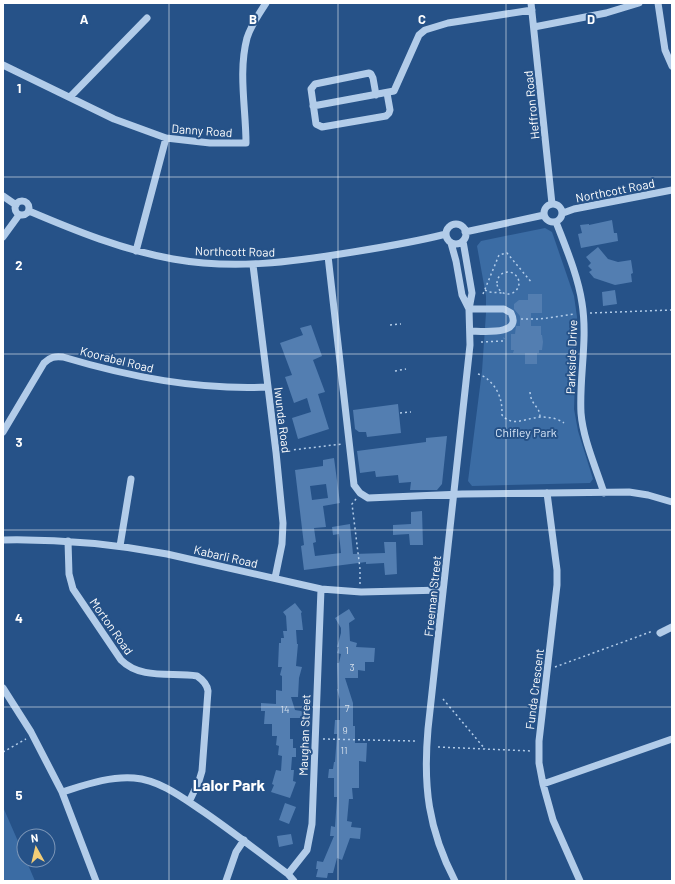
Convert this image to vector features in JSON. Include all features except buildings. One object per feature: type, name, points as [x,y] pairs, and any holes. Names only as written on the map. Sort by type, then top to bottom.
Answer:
[{"type":"street","name":"Danny Road","points":[[3,65],[114,119],[166,138],[210,143],[246,143],[243,75],[244,54],[254,23],[266,3]]},
{"type":"street","points":[[534,27],[606,14],[639,3]]},
{"type":"street","points":[[658,3],[665,50],[672,66]]},
{"type":"street","points":[[314,106],[387,93],[395,89],[419,35],[425,30],[531,6]]},
{"type":"street","name":"Heffron Road","points":[[531,6],[552,204]]},
{"type":"street","points":[[70,97],[147,18]]},
{"type":"street","points":[[376,95],[371,74],[315,84],[311,89],[316,124],[320,127],[386,116],[390,110],[387,93]]},
{"type":"street","points":[[136,251],[166,138]]},
{"type":"street","name":"Northcott Road","points":[[563,213],[574,209],[672,190]]},
{"type":"street","points":[[3,196],[16,204]]},
{"type":"street","points":[[16,204],[22,201],[26,202],[29,206],[29,211],[25,215],[19,215]]},
{"type":"street","points":[[16,204],[16,211],[19,215]]},
{"type":"street","points":[[552,204],[559,206],[563,213],[561,219],[556,222],[548,221],[544,215],[547,207],[552,204]]},
{"type":"street","name":"Northcott Road","points":[[29,211],[100,240],[136,251],[181,260],[232,265],[295,262],[446,234]]},
{"type":"street","points":[[3,237],[19,215]]},
{"type":"street","points":[[465,232],[544,215]]},
{"type":"street","name":"Parkside Drive","points":[[556,222],[572,266],[582,303],[584,332],[581,386],[582,422],[604,493]]},
{"type":"street","points":[[460,225],[465,232],[465,238],[457,244],[451,243],[447,240],[446,234],[449,227],[460,225]]},
{"type":"street","name":"Freeman Street","points":[[455,881],[432,823],[426,785],[426,770],[428,728],[470,346],[469,309],[472,293],[462,241]]},
{"type":"street","name":"Freeman Street","points":[[451,243],[462,295],[469,309]]},
{"type":"street","points":[[328,256],[354,485],[360,493],[368,498],[547,493],[639,493],[672,502]]},
{"type":"street","name":"Iwunda Road","points":[[253,264],[276,452],[283,523],[282,544],[274,578]]},
{"type":"street","points":[[469,309],[504,309],[511,313],[513,319],[512,325],[506,330],[470,331]]},
{"type":"street","name":"Koorabel Road","points":[[3,432],[44,363],[49,358],[56,356],[124,374],[159,381],[201,386],[268,387]]},
{"type":"street","points":[[120,546],[131,479]]},
{"type":"street","name":"Funda Crescent","points":[[547,493],[557,570],[557,585],[539,741],[539,763],[553,820],[580,881]]},
{"type":"street","name":"Kabarli Road","points":[[3,540],[68,541],[120,546],[167,554],[321,589],[361,592],[443,590]]},
{"type":"street","name":"Morton Road","points":[[68,541],[69,574],[71,585],[121,660],[130,668],[140,672],[197,676],[206,686],[208,691],[202,771],[189,802]]},
{"type":"street","name":"Maughan Street","points":[[288,874],[307,850],[312,824],[321,589]]},
{"type":"street","points":[[660,633],[672,626]]},
{"type":"street","points":[[3,688],[31,732],[62,792],[96,881]]},
{"type":"street","points":[[543,784],[672,739]]},
{"type":"street","points":[[62,792],[113,779],[144,779],[162,786],[189,802],[244,840],[288,874],[294,881]]},
{"type":"street","points":[[226,881],[236,852],[244,840]]},
{"type":"path","points":[[483,294],[500,254],[507,253],[532,283]]},
{"type":"path","points":[[485,290],[505,294],[512,293],[518,288],[519,281],[513,273],[506,271],[497,279],[497,287],[502,293]]},
{"type":"path","points":[[588,313],[672,310]]},
{"type":"path","points":[[513,319],[540,319],[579,313]]},
{"type":"path","points":[[390,325],[401,324]]},
{"type":"path","points":[[481,342],[503,341]]},
{"type":"path","points":[[395,371],[406,369]]},
{"type":"path","points":[[478,374],[486,378],[497,391],[501,402],[502,414],[508,420],[519,422],[540,417],[558,419],[564,423]]},
{"type":"path","points":[[530,392],[531,399],[539,411],[540,417]]},
{"type":"path","points":[[400,413],[411,412]]},
{"type":"path","points":[[276,452],[349,443]]},
{"type":"path","points":[[360,493],[352,504],[360,569],[361,592]]},
{"type":"path","points":[[559,665],[652,631],[660,633]]},
{"type":"path","points":[[443,699],[485,749]]},
{"type":"path","points":[[3,752],[26,739]]},
{"type":"path","points":[[315,739],[415,741]]},
{"type":"path","points":[[438,747],[539,751]]},
{"type":"green space","name":"Chifley Park","points":[[545,228],[552,232],[574,296],[577,317],[574,409],[578,431],[593,479],[590,483],[472,486],[468,481],[482,371],[486,313],[486,296],[477,246],[481,241]]},
{"type":"green space","points":[[3,807],[16,837],[16,868],[29,868],[35,881],[3,881]]},
{"type":"district","name":"Lalor Park","points":[[229,784]]}]
